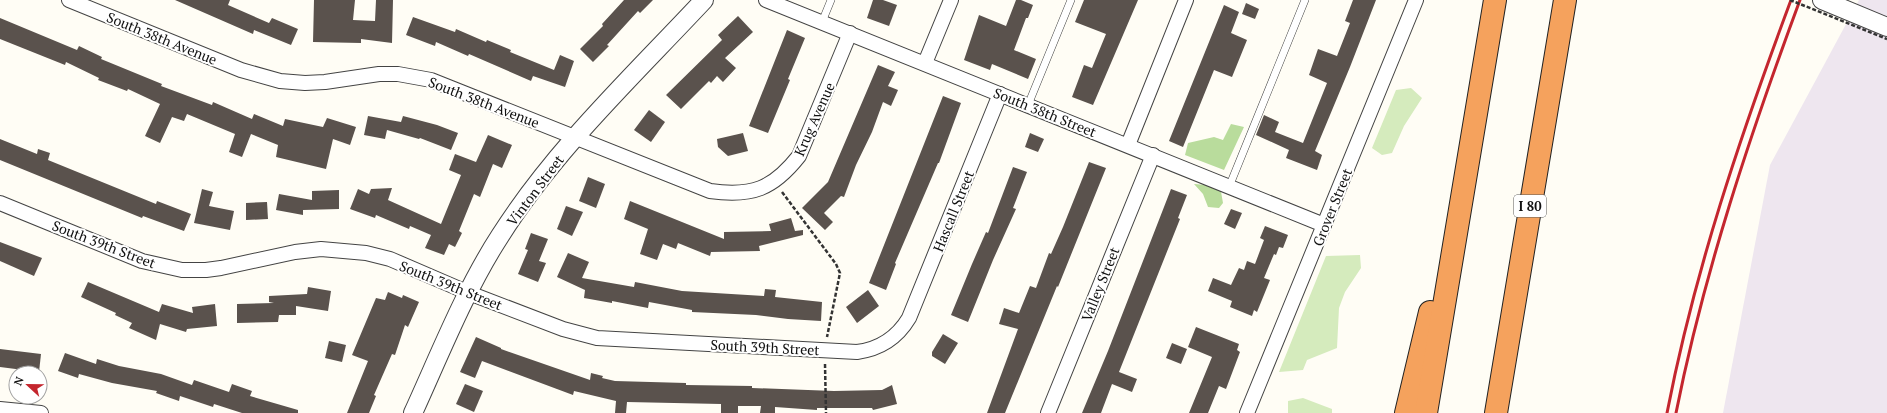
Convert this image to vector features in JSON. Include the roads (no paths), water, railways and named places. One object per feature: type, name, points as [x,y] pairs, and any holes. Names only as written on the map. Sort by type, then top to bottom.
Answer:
[{"type":"highway","points":[[1426,413],[1495,0]]},
{"type":"highway","name":"I 80","points":[[1496,413],[1565,0]]},
{"type":"highway","points":[[1406,413],[1470,148]]},
{"type":"street","name":"South 38th Avenue","points":[[69,0],[255,76],[280,81],[305,83],[379,74],[398,74],[418,77],[445,84],[710,191],[730,194],[759,189]]},
{"type":"street","name":"Vinton Street","points":[[413,413],[469,293],[499,237],[518,209],[576,138],[704,0]]},
{"type":"street","name":"South 38th Street","points":[[766,0],[1324,225]]},
{"type":"street","points":[[925,63],[951,0]]},
{"type":"street","points":[[1128,145],[1186,0]]},
{"type":"street","name":"Grover Street","points":[[1248,413],[1416,0]]},
{"type":"street","points":[[1822,0],[1887,27]]},
{"type":"street","name":"Krug Avenue","points":[[759,189],[775,181],[787,172],[803,149],[850,33]]},
{"type":"street","name":"Hascall Street","points":[[904,326],[910,318],[1000,94]]},
{"type":"street","name":"Valley Street","points":[[1048,413],[1152,156]]},
{"type":"street","name":"South 39th Street","points":[[0,203],[157,265],[182,270],[206,270],[295,252],[321,249],[366,253],[390,260],[469,293],[563,329],[597,338],[857,352],[876,348],[892,339],[904,326]]},
{"type":"street","points":[[0,409],[41,413]]},
{"type":"lane","points":[[822,22],[831,0]]},
{"type":"lane","points":[[1028,105],[1071,0]]},
{"type":"lane","points":[[1229,187],[1305,0]]},
{"type":"railway","points":[[1667,413],[1691,307],[1720,204],[1754,102],[1791,0]]},
{"type":"railway","points":[[1676,413],[1687,360],[1714,256],[1763,102],[1800,0]]}]
